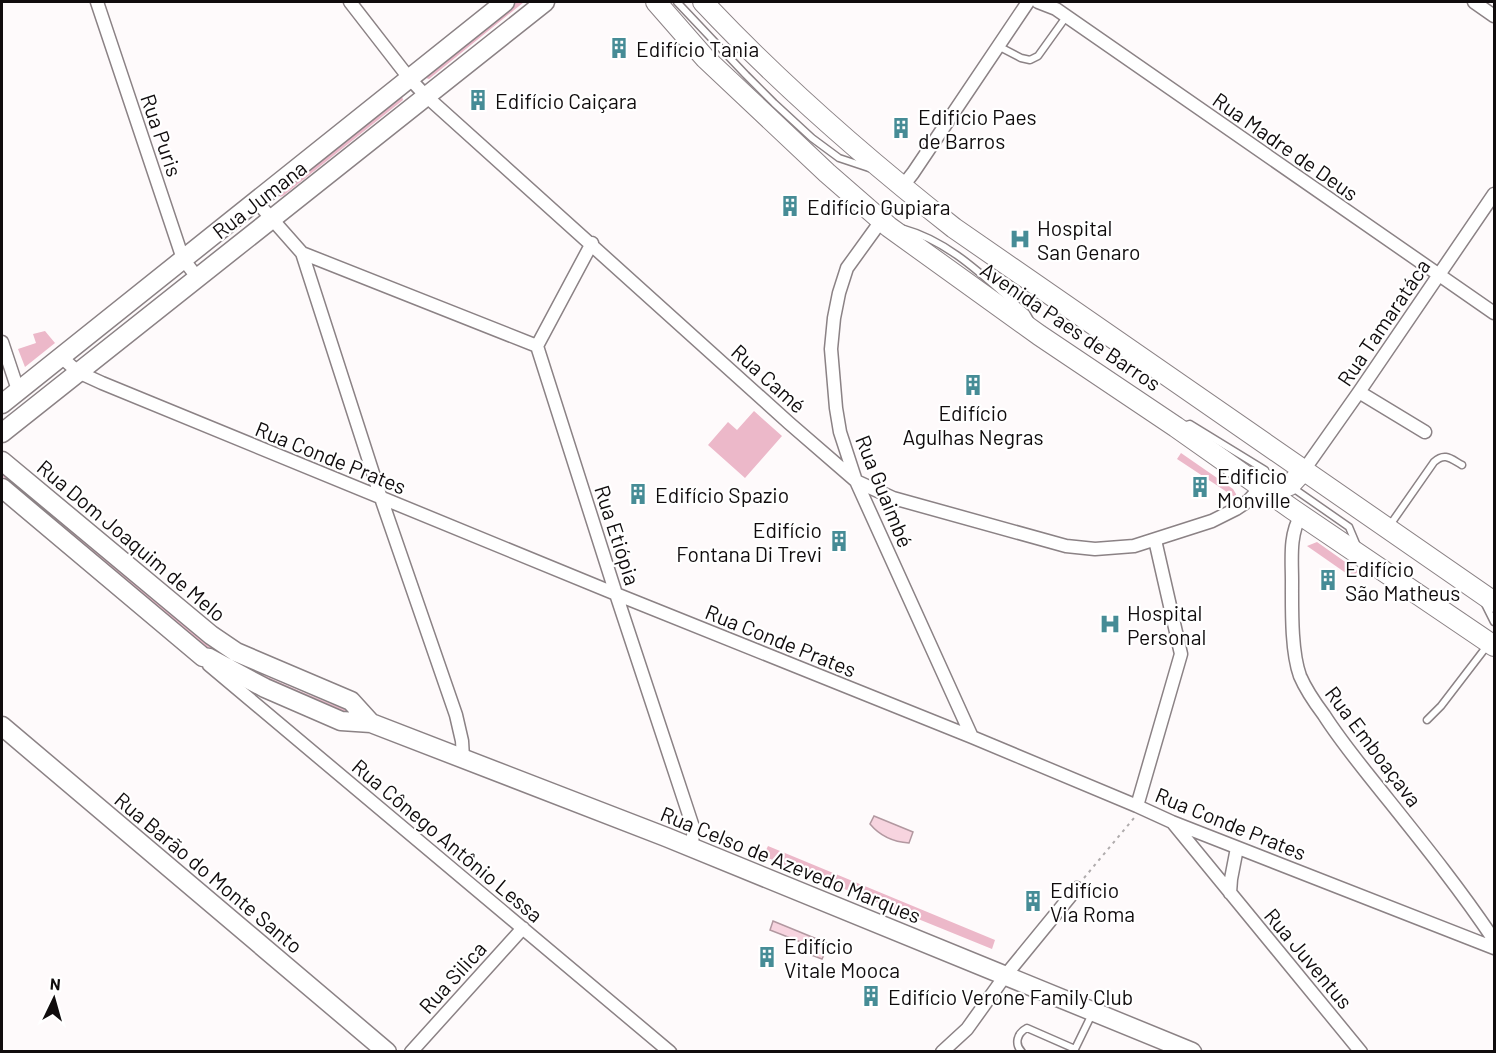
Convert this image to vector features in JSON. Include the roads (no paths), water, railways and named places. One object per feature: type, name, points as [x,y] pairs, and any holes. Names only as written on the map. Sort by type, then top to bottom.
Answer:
[{"type":"main road","name":"Rua Jumana","points":[[2,404],[505,2]]},
{"type":"main road","name":"Rua Jumana","points":[[2,433],[545,2]]},
{"type":"main road","name":"Avenida Paes de Barros","points":[[656,2],[705,58],[885,224],[1039,335],[1176,427],[1265,480],[1301,515],[1492,644]]},
{"type":"main road","name":"Avenida Paes de Barros","points":[[703,2],[741,42],[851,144],[954,228],[1494,602]]},
{"type":"main road","points":[[1176,427],[1198,432],[1268,482],[1284,487],[1285,482],[1304,471]]},
{"type":"main road","name":"Rua Dom Joaquim de Melo","points":[[2,460],[211,635],[236,652]]},
{"type":"main road","name":"Rua Dom Joaquim de Melo","points":[[2,488],[203,657]]},
{"type":"main road","name":"Rua Celso de Azevedo Marques","points":[[236,652],[351,701],[371,723]]},
{"type":"main road","name":"Rua Celso de Azevedo Marques","points":[[203,657],[265,688],[340,721],[371,723],[463,758],[691,847],[1192,1052]]},
{"type":"main road","name":"Rua Barão do Monte Santo","points":[[2,726],[387,1052]]},
{"type":"street","name":"Rua Puris","points":[[96,2],[183,259],[197,277]]},
{"type":"street","name":"Rua Camé","points":[[350,2],[426,96],[856,481],[893,498],[1066,546],[1095,549],[1134,546],[1212,521],[1248,501],[1265,480]]},
{"type":"street","points":[[902,187],[914,173],[1028,2]]},
{"type":"street","name":"Rua Madre de Deus","points":[[1038,2],[1059,9],[1210,117],[1494,313]]},
{"type":"street","points":[[1474,2],[1494,16]]},
{"type":"street","name":"Rua Tamaratáca","points":[[1304,471],[1494,194]]},
{"type":"street","points":[[256,201],[302,253],[381,498],[456,715],[463,758]]},
{"type":"street","name":"Rua Guaimbé","points":[[885,224],[847,268],[839,293],[831,348],[840,432],[856,481],[972,737]]},
{"type":"street","points":[[302,253],[537,346],[592,243]]},
{"type":"street","points":[[2,342],[18,390]]},
{"type":"street","name":"Rua Etiópia","points":[[537,346],[694,830],[691,847]]},
{"type":"street","name":"Rua Conde Prates","points":[[60,356],[78,372],[381,498],[972,737],[1172,822],[1494,948]]},
{"type":"street","points":[[1359,392],[1425,432]]},
{"type":"street","name":"Rua Emboaçava","points":[[1301,515],[1294,534],[1292,573],[1295,650],[1300,677],[1341,740],[1449,876],[1494,940]]},
{"type":"street","points":[[1137,806],[1181,654],[1155,540]]},
{"type":"street","name":"Rua Cônego Antônio Lessa","points":[[203,657],[206,663],[670,1052]]},
{"type":"street","name":"Rua Juventus","points":[[1172,822],[1359,1050]]},
{"type":"street","points":[[1230,894],[1237,848]]},
{"type":"street","points":[[942,1052],[967,1029],[1005,976],[1077,888]]},
{"type":"street","name":"Rua Silica","points":[[411,1052],[523,928]]},
{"type":"lane","points":[[677,2],[746,75],[812,138],[839,158],[884,172]]},
{"type":"lane","points":[[998,46],[1021,58],[1030,60],[1038,56],[1059,9]]},
{"type":"lane","points":[[1388,528],[1440,456],[1446,456],[1462,465]]},
{"type":"lane","points":[[1285,482],[1349,527],[1360,554]]},
{"type":"lane","points":[[1477,590],[1494,622]]},
{"type":"lane","points":[[1427,720],[1492,644]]},
{"type":"lane","points":[[1022,1052],[1017,1047],[1017,1042],[1022,1031],[1027,1028],[1075,1050],[1094,1011]]},
{"type":"place","name":"Edifício Tania","points":[[619,48]]},
{"type":"place","name":"Edifício Caiçara","points":[[478,100]]},
{"type":"place","name":"Edificio Paes de Barros","points":[[901,128]]},
{"type":"place","name":"Edifício Gupiara","points":[[790,206]]},
{"type":"place","name":"Hospital San Genaro","points":[[1020,239]]},
{"type":"place","name":"Edifício Agulhas Negras","points":[[973,385]]},
{"type":"place","name":"Edificio Monville","points":[[1200,487]]},
{"type":"place","name":"Edifício Spazio","points":[[638,494]]},
{"type":"place","name":"Edifício Fontana Di Trevi","points":[[839,541]]},
{"type":"place","name":"Edifício São Matheus","points":[[1328,580]]},
{"type":"place","name":"Hospital Personal","points":[[1110,624]]},
{"type":"place","name":"Edifício Via Roma","points":[[1033,901]]},
{"type":"place","name":"Edifício Vitale Mooca","points":[[767,957]]},
{"type":"place","name":"Edifício Verone Family Club","points":[[871,996]]}]
